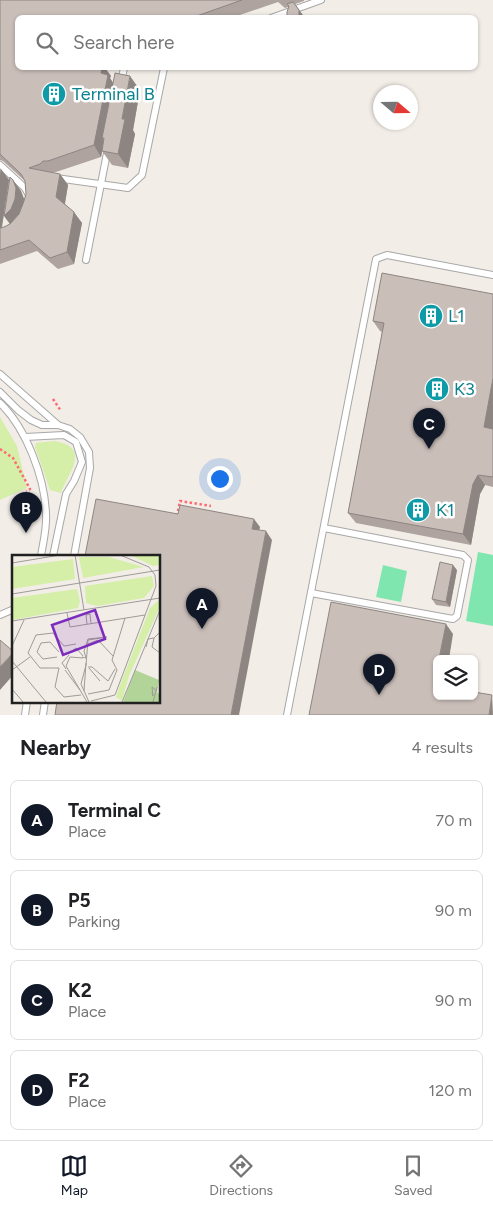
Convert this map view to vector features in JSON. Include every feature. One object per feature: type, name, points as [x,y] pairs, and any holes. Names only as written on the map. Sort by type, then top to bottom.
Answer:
[{"type":"lane","points":[[279,15],[321,0]]},
{"type":"lane","points":[[120,87],[124,70]]},
{"type":"lane","points":[[52,178],[128,188],[142,175],[164,70]]},
{"type":"lane","points":[[86,260],[108,145]]},
{"type":"lane","points":[[0,165],[28,192],[29,204]]},
{"type":"lane","points":[[12,190],[14,178]]},
{"type":"lane","points":[[287,715],[376,259],[387,255],[493,275]]},
{"type":"lane","points":[[0,374],[49,419],[80,437],[89,452],[90,468],[74,555]]},
{"type":"lane","points":[[0,392],[31,420],[42,425],[58,425]]},
{"type":"lane","points":[[0,403],[10,412],[24,437],[39,473],[47,516],[41,555]]},
{"type":"lane","points":[[24,437],[64,435],[76,442],[82,462],[66,494],[53,555]]},
{"type":"lane","points":[[311,593],[452,619],[458,616],[468,560],[463,555],[324,528]]},
{"type":"lane","points":[[0,615],[12,610]]},
{"type":"lane","points":[[25,715],[27,702]]},
{"type":"lane","points":[[43,715],[45,702]]},
{"type":"path","points":[[0,449],[13,458],[17,464],[30,489],[26,491]]},
{"type":"path","points":[[177,518],[180,501],[211,506]]},
{"type":"green space","points":[[0,417],[17,446],[27,488],[0,500]]},
{"type":"green space","points":[[54,441],[66,444],[75,455],[75,461],[61,493],[50,490],[35,447],[36,443]]},
{"type":"green space","points":[[478,552],[493,555],[493,626],[466,621]]},
{"type":"green space","points":[[383,565],[407,571],[401,602],[376,597]]},
{"type":"building","name":"Terminal B","points":[[0,0],[242,0],[200,15],[15,15],[15,70],[102,70],[101,73],[108,75],[94,145],[43,161],[29,168],[60,174],[56,197],[74,212],[67,252],[50,258],[29,240],[0,250],[0,228],[10,224],[19,214],[26,194],[25,181],[21,174],[0,154]]},
{"type":"building","points":[[293,2],[299,10],[299,15],[287,15],[289,6],[287,4]]},
{"type":"building","points":[[115,73],[130,76],[122,119],[125,119],[118,154],[102,151],[104,138],[102,138]]},
{"type":"building","points":[[10,177],[16,188],[15,199],[11,209],[4,216]]},
{"type":"building","points":[[382,273],[493,294],[493,378],[484,427],[493,429],[493,477],[478,475],[473,484],[463,534],[348,513],[384,323],[373,321]]},
{"type":"building","points":[[96,499],[178,514],[180,505],[254,519],[252,529],[266,531],[231,715],[55,715],[57,702],[160,702],[160,555],[85,555]]},
{"type":"building","points":[[440,562],[453,565],[446,602],[432,599]]},
{"type":"building","points":[[331,602],[446,624],[440,655],[433,655],[433,700],[478,700],[478,693],[492,695],[489,715],[309,715]]},
{"type":"building","points":[[0,640],[12,650],[12,654],[0,667]]},
{"type":"place","name":"Terminal B","points":[[54,94]]},
{"type":"place","name":"L1","points":[[431,316]]},
{"type":"place","name":"K3","points":[[437,389]]},
{"type":"place","name":"K2","points":[[429,449]]},
{"type":"place","name":"K1","points":[[418,510]]},
{"type":"place","name":"P5","points":[[26,533]]},
{"type":"place","name":"Terminal C","points":[[202,629]]},
{"type":"place","name":"F2","points":[[379,695]]}]
